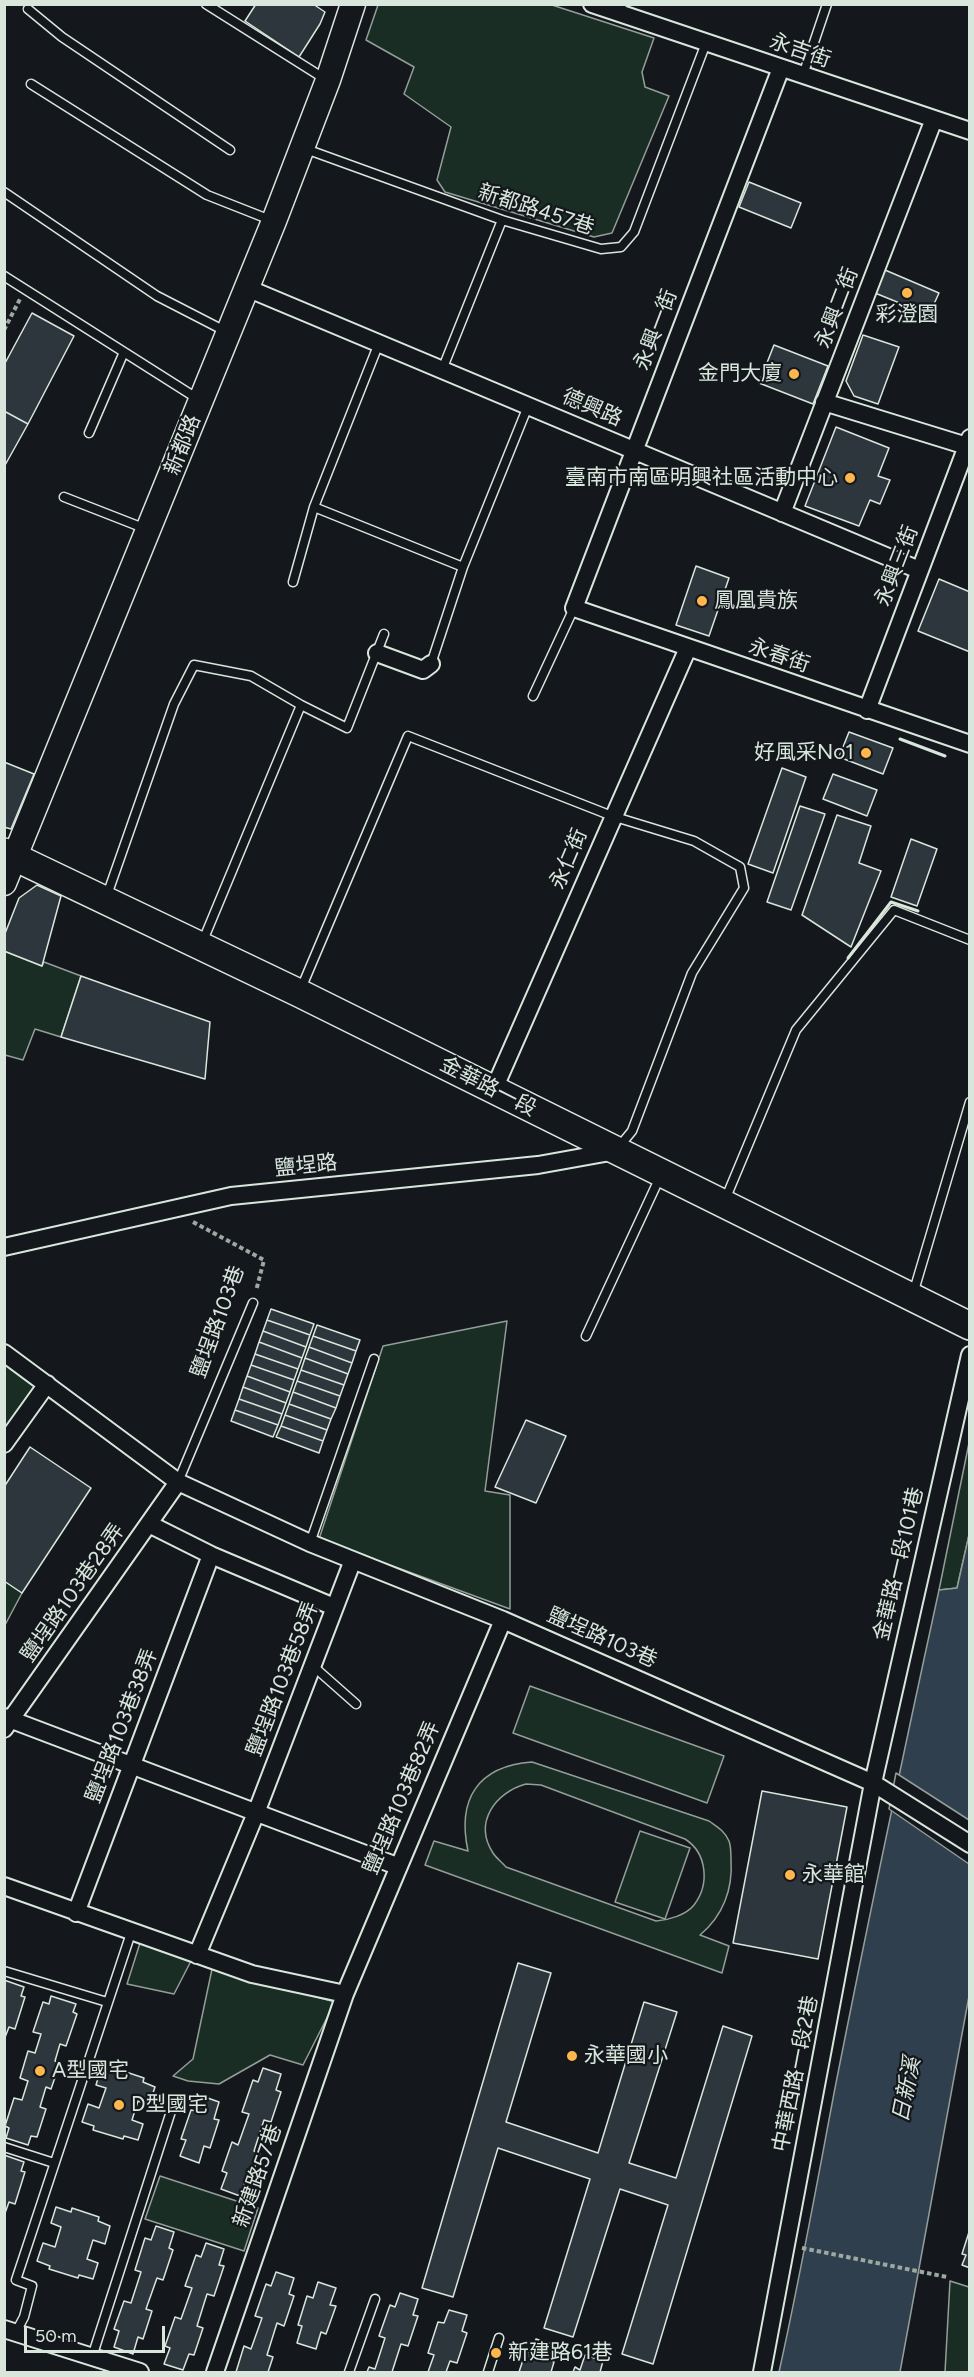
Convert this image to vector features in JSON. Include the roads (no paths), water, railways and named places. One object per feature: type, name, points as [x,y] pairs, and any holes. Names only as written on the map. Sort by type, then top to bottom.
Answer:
[{"type":"main road","name":"金華路一段","points":[[10,854],[299,993],[969,1326]]},
{"type":"street","name":"新都路","points":[[4,883],[10,854],[149,530],[274,221],[328,80],[353,4]]},
{"type":"street","name":"永吉街","points":[[592,4],[617,8],[706,43],[969,131]]},
{"type":"street","name":"永興一街","points":[[574,608],[781,68]]},
{"type":"street","name":"永興二街","points":[[782,513],[934,119]]},
{"type":"street","name":"德興路","points":[[247,288],[919,570]]},
{"type":"street","points":[[824,402],[969,444]]},
{"type":"street","name":"永興三街","points":[[867,710],[969,444]]},
{"type":"street","name":"永春街","points":[[574,608],[969,744]]},
{"type":"street","name":"永仁街","points":[[494,1089],[612,816],[688,648]]},
{"type":"street","points":[[377,653],[423,670],[431,663]]},
{"type":"street","name":"鹽埕路","points":[[4,1247],[231,1196],[538,1165],[615,1151]]},
{"type":"street","name":"鹽埕路103巷","points":[[4,1353],[178,1482],[310,1543],[503,1620],[879,1786],[969,1844]]},
{"type":"street","name":"金華路一段101巷","points":[[879,1786],[969,1355]]},
{"type":"street","points":[[4,1444],[47,1384]]},
{"type":"street","name":"鹽埕路103巷28弄","points":[[7,1722],[178,1482]]},
{"type":"street","points":[[149,1524],[211,1555],[334,1607]]},
{"type":"street","name":"鹽埕路103巷38弄","points":[[76,1913],[211,1555]]},
{"type":"street","name":"鹽埕路103巷58弄","points":[[197,1955],[256,1813],[353,1560]]},
{"type":"street","name":"鹽埕路103巷82弄","points":[[345,1994],[397,1866],[503,1620]]},
{"type":"street","points":[[7,1722],[397,1866]]},
{"type":"street","name":"中華西路一段2巷","points":[[762,2373],[879,1786]]},
{"type":"street","points":[[4,1886],[131,1933],[252,1974],[345,1994]]},
{"type":"street","name":"新建路57巷","points":[[215,2373],[345,1994]]},
{"type":"street","points":[[10,2331],[140,2373]]},
{"type":"lane","points":[[206,4],[328,80]]},
{"type":"lane","points":[[803,75],[827,4]]},
{"type":"lane","points":[[28,6],[62,37],[230,150]]},
{"type":"lane","name":"新都路457巷","points":[[301,147],[502,220],[601,249],[621,247],[634,232],[706,43]]},
{"type":"lane","points":[[31,84],[207,195],[274,221]]},
{"type":"lane","points":[[4,192],[157,296],[228,333]]},
{"type":"lane","points":[[442,370],[502,220]]},
{"type":"lane","points":[[4,276],[201,401]]},
{"type":"lane","points":[[293,582],[314,507],[379,344]]},
{"type":"lane","points":[[89,434],[124,352]]},
{"type":"lane","points":[[431,663],[463,567],[528,406]]},
{"type":"lane","points":[[64,498],[149,530]]},
{"type":"lane","points":[[314,507],[463,567]]},
{"type":"lane","points":[[533,696],[574,608]]},
{"type":"lane","points":[[105,898],[174,704],[194,665],[251,676],[301,705],[348,728],[384,634]]},
{"type":"lane","points":[[200,945],[301,705]]},
{"type":"lane","points":[[299,993],[408,736],[612,816],[694,841],[740,867],[744,888],[692,974],[632,1131],[615,1151]]},
{"type":"lane","points":[[723,1204],[795,1030],[894,910],[969,940]]},
{"type":"lane","points":[[912,1296],[969,1102]]},
{"type":"lane","points":[[586,1336],[661,1173]]},
{"type":"lane","name":"鹽埕路103巷","points":[[178,1482],[253,1303]]},
{"type":"lane","points":[[310,1543],[374,1359]]},
{"type":"lane","points":[[313,1666],[356,1704]]},
{"type":"lane","points":[[10,2331],[24,2317],[32,2286],[16,2280],[131,1933]]},
{"type":"lane","points":[[4,1971],[107,2002]]},
{"type":"lane","points":[[92,2357],[173,2105]]},
{"type":"lane","points":[[4,2147],[54,2163]]},
{"type":"lane","points":[[349,2373],[375,2299]]},
{"type":"lane","points":[[488,2373],[499,2338]]},
{"type":"water","name":"日新溪","points":[[969,1535],[969,1996],[900,2372],[779,2372],[860,1963],[939,1590],[957,1588]]},
{"type":"place","name":"彩澄園","points":[[907,293]]},
{"type":"place","name":"金門大廈","points":[[794,374]]},
{"type":"place","name":"臺南市南區明興社區活動中心","points":[[850,478]]},
{"type":"place","name":"鳳凰貴族","points":[[702,601]]},
{"type":"place","name":"好風采No1","points":[[866,753]]},
{"type":"place","name":"永華館","points":[[790,1875]]},
{"type":"place","name":"永華國小","points":[[572,2056]]},
{"type":"place","name":"A型國宅","points":[[40,2071]]},
{"type":"place","name":"D型國宅","points":[[119,2105]]},
{"type":"place","name":"新建路61巷","points":[[496,2353]]}]
